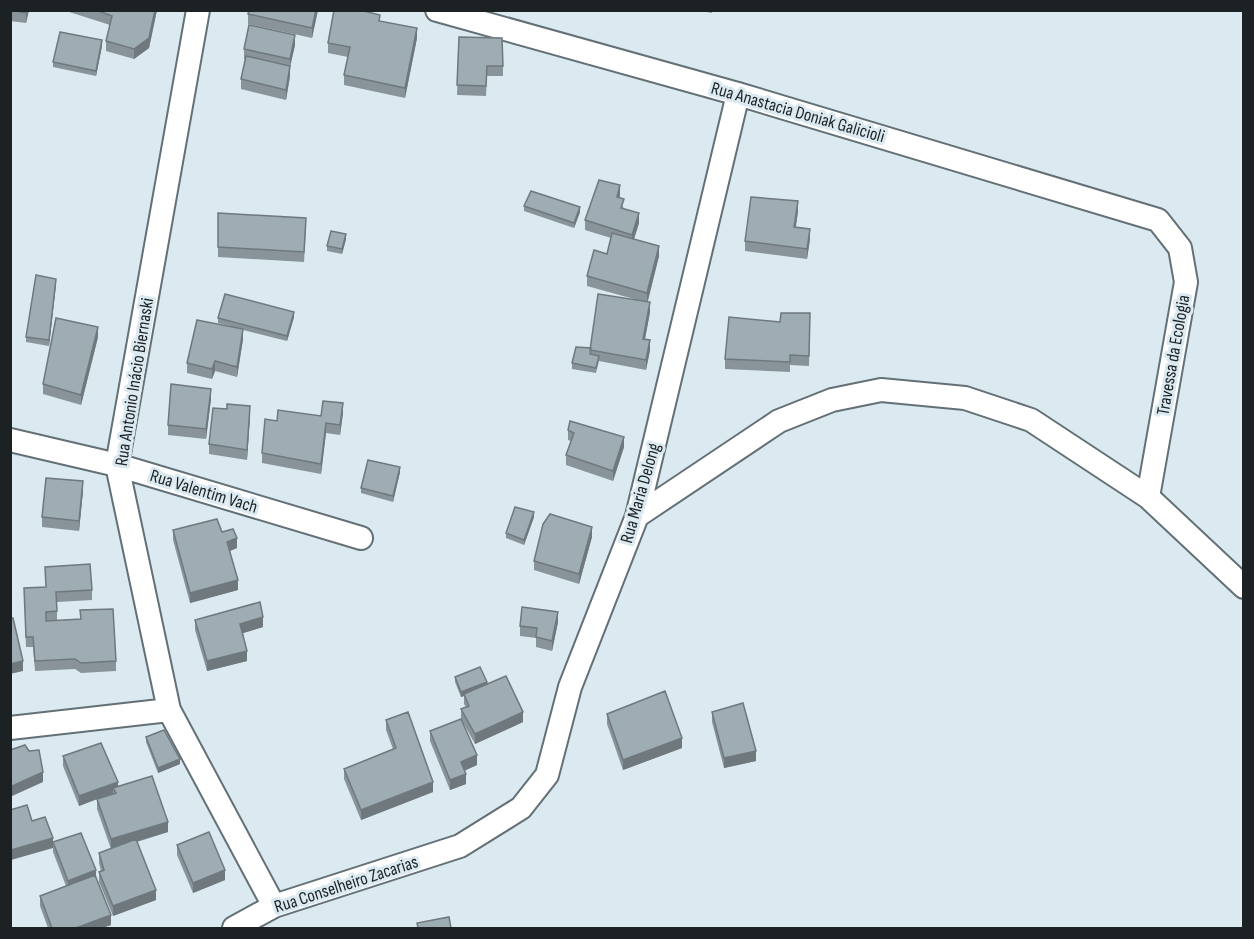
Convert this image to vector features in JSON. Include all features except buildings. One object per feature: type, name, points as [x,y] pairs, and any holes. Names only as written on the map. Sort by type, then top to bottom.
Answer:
[{"type":"street","name":"Rua Antonio Inácio Biernaski","points":[[198,10],[117,465],[169,710],[274,906]]},
{"type":"street","name":"Rua Anastacia Doniak Galicioli","points":[[437,10],[738,94],[1158,220]]},
{"type":"street","name":"Rua Maria Delong","points":[[460,846],[521,808],[547,775],[570,687],[637,516],[738,94]]},
{"type":"street","name":"Travessa da Ecologia","points":[[1148,497],[1186,282],[1180,248],[1158,220]]},
{"type":"street","points":[[637,516],[779,421],[832,400],[881,390],[965,398],[1031,420],[1148,497],[1244,587]]},
{"type":"street","name":"Rua Valentim Vach","points":[[10,440],[117,465],[361,538]]},
{"type":"street","points":[[10,728],[169,710]]},
{"type":"street","name":"Rua Conselheiro Zacarias","points":[[234,928],[274,906],[460,846]]}]
